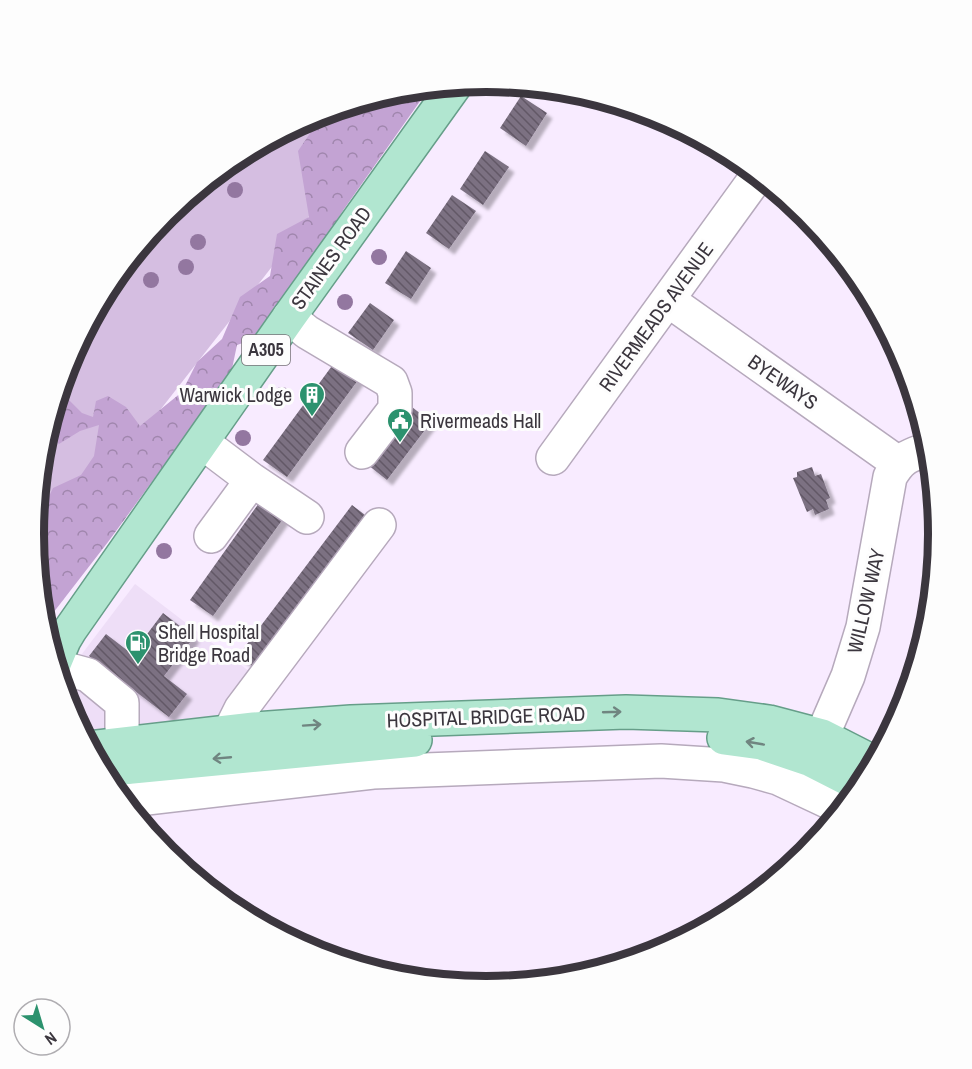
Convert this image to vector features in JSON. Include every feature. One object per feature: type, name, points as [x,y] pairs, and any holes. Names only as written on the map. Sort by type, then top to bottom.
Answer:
[{"type":"main road","name":"STAINES ROAD","points":[[59,650],[289,317],[449,94]]},
{"type":"main road","name":"HOSPITAL BRIDGE ROAD","points":[[111,769],[250,750],[427,739],[586,735],[703,735],[817,748],[866,761]]},
{"type":"main road","name":"HOSPITAL BRIDGE ROAD","points":[[98,747],[126,744],[250,750]]},
{"type":"main road","name":"HOSPITAL BRIDGE ROAD","points":[[817,748],[854,780]]},
{"type":"street","name":"RIVERMEADS AVENUE","points":[[553,458],[753,182]]},
{"type":"street","name":"BYEWAYS","points":[[668,300],[898,463]]},
{"type":"street","points":[[289,317],[307,332],[390,382],[395,393],[395,409],[362,452]]},
{"type":"street","points":[[203,442],[252,480],[307,517]]},
{"type":"street","points":[[898,463],[921,452]]},
{"type":"street","name":"WILLOW WAY","points":[[817,748],[848,676],[863,627],[890,477],[898,463]]},
{"type":"street","points":[[211,536],[252,480]]},
{"type":"street","points":[[250,750],[240,709],[379,525]]},
{"type":"street","points":[[62,659],[88,675],[123,703],[122,727],[126,744]]},
{"type":"street","points":[[130,797],[250,750],[385,772],[661,761],[695,762],[724,765],[778,778],[836,805]]},
{"type":"shaded area","points":[[390,103],[285,250],[44,559],[44,506],[47,477],[67,392],[89,339],[103,313],[135,265],[153,243],[194,202],[217,183],[265,151],[344,115]]},
{"type":"shaded area","points":[[135,584],[254,675],[226,716],[91,733],[66,675]]},
{"type":"green space","points":[[423,97],[344,209],[263,336],[237,345],[229,383],[192,439],[162,468],[51,616],[44,563],[44,507],[53,488],[81,475],[94,456],[99,425],[80,431],[59,444],[54,440],[65,401],[69,400],[82,413],[93,417],[96,401],[108,396],[126,407],[140,426],[182,392],[197,362],[222,339],[240,297],[270,276],[277,234],[309,217],[298,151],[317,126],[371,107]]},
{"type":"building","points":[[521,96],[547,113],[526,146],[500,128]]},
{"type":"building","points":[[485,151],[509,167],[483,205],[460,189]]},
{"type":"building","points":[[452,195],[476,211],[449,249],[426,233]]},
{"type":"building","points":[[406,251],[431,268],[411,299],[385,283]]},
{"type":"building","points":[[370,303],[394,320],[373,350],[348,333]]},
{"type":"building","name":"Warwick Lodge","points":[[337,359],[361,376],[287,477],[263,460]]},
{"type":"building","name":"Rivermeads Hall","points":[[412,407],[431,422],[387,480],[368,465]]},
{"type":"building","points":[[812,467],[815,476],[821,474],[830,498],[826,500],[829,509],[815,515],[813,509],[807,512],[793,478],[797,477],[797,472]]},
{"type":"building","points":[[264,496],[288,512],[213,616],[190,600]]},
{"type":"building","points":[[352,505],[365,515],[252,666],[238,656]]},
{"type":"building","name":"Shell Hospital Bridge Road","points":[[163,613],[194,637],[164,676],[187,694],[169,717],[89,656],[106,634],[132,654]]},
{"type":"place","name":"Warwick Lodge","points":[[312,418]]},
{"type":"place","name":"Rivermeads Hall","points":[[400,444]]},
{"type":"place","name":"Shell Hospital Bridge Road","points":[[138,666]]}]
